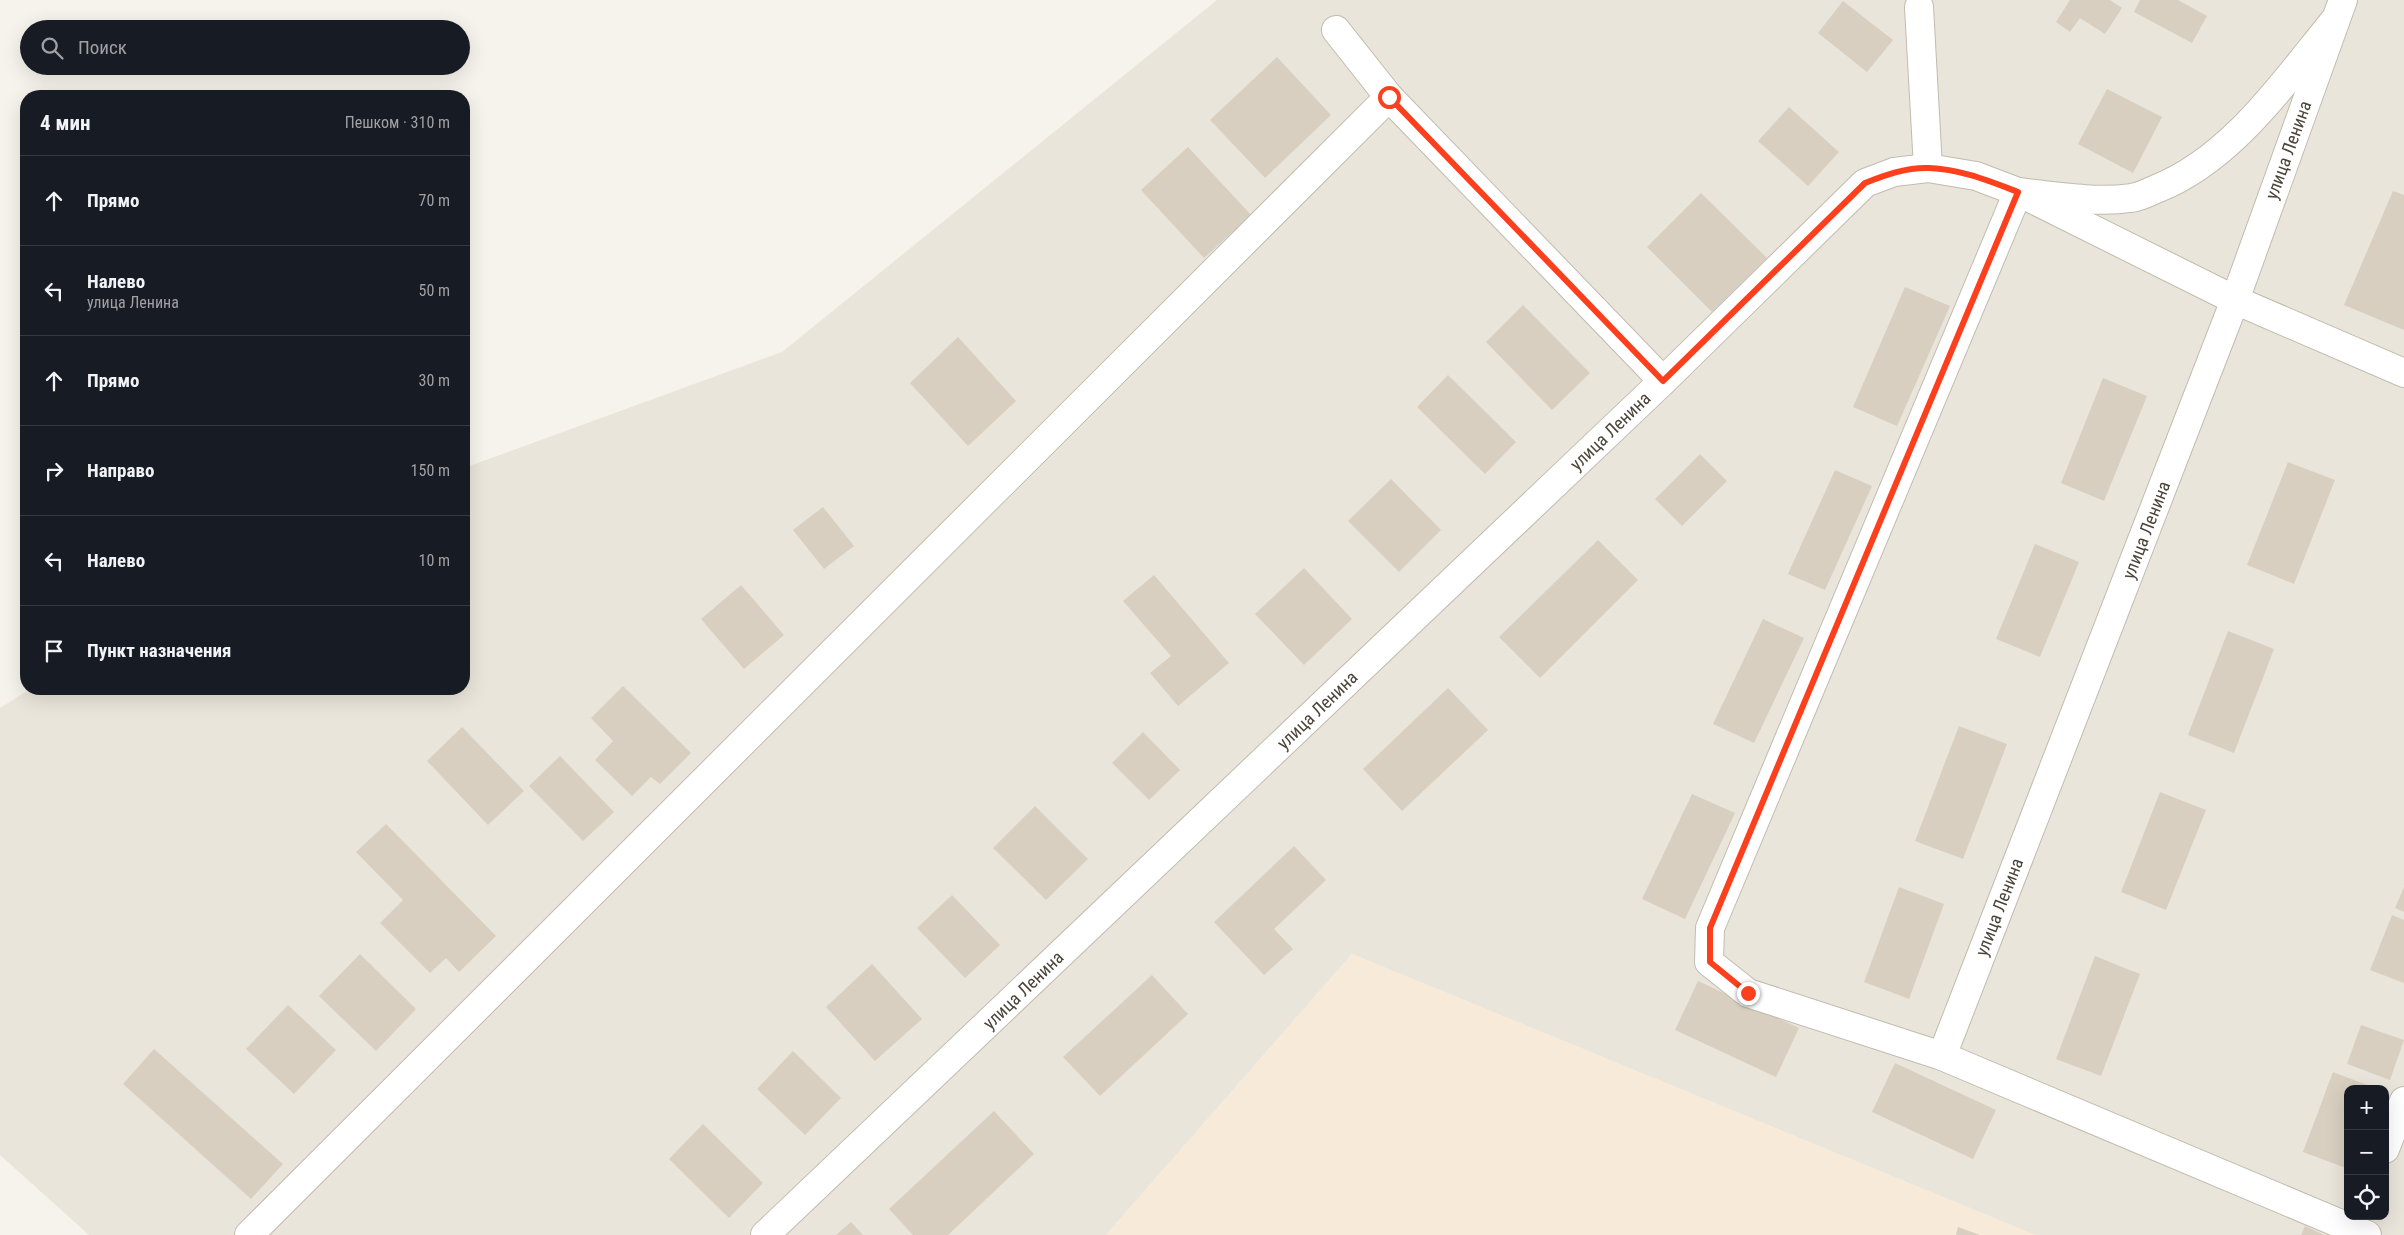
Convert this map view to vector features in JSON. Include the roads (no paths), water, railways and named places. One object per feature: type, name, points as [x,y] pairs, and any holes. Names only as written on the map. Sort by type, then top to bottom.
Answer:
[{"type":"street","points":[[1919,7],[1928,168],[1976,176],[2018,192],[2235,300],[2404,373]]},
{"type":"street","points":[[2018,192],[2076,199],[2133,198],[2178,180],[2217,154],[2272,97],[2338,11]]},
{"type":"street","name":"улица Ленина","points":[[1942,1056],[2235,300],[2338,11]]},
{"type":"street","points":[[1336,30],[1389,97],[1663,381]]},
{"type":"street","points":[[249,1235],[1389,97]]},
{"type":"street","name":"улица Ленина","points":[[766,1235],[1663,381],[1865,183],[1894,172],[1928,168]]},
{"type":"street","points":[[2018,192],[1710,928],[1710,962],[1748,993],[1942,1056],[2360,1227]]},
{"type":"street","points":[[2389,1139],[2404,1101]]}]
